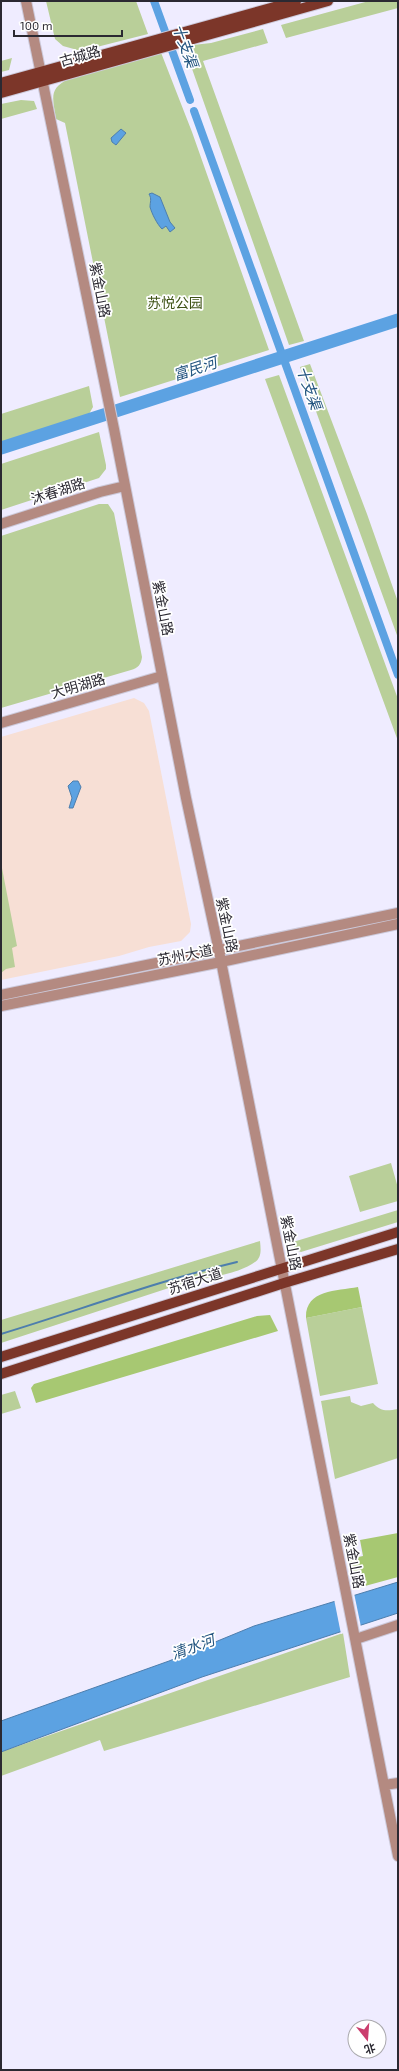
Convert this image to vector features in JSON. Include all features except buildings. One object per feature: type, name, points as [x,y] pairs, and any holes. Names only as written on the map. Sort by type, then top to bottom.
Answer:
[{"type":"main road","name":"古城路","points":[[169,41],[296,1]]},
{"type":"main road","name":"古城路","points":[[1,83],[42,76],[169,41],[328,1]]},
{"type":"main road","name":"古城路","points":[[1,93],[42,76]]},
{"type":"main road","name":"苏宿大道","points":[[1,1357],[398,1232]]},
{"type":"main road","name":"苏宿大道","points":[[1,1374],[284,1283],[398,1249]]},
{"type":"street","name":"紫金山路","points":[[26,1],[109,404],[186,798],[219,951],[398,1856]]},
{"type":"street","name":"沐春湖路","points":[[1,520],[78,493],[124,483]]},
{"type":"street","name":"沐春湖路","points":[[1,524],[124,483]]},
{"type":"street","name":"大明湖路","points":[[1,720],[162,674]]},
{"type":"street","name":"大明湖路","points":[[1,723],[162,674]]},
{"type":"street","name":"苏州大道","points":[[1,995],[398,913]]},
{"type":"street","name":"苏州大道","points":[[1,1006],[221,962],[398,924]]},
{"type":"street","points":[[356,1639],[398,1625]]},
{"type":"street","points":[[384,1785],[398,1783]]},
{"type":"shaded area","points":[[134,698],[144,703],[149,711],[191,924],[190,932],[181,941],[149,947],[119,956],[1,980],[1,737]]},
{"type":"green space","points":[[46,1],[136,1],[148,34],[81,51],[63,46],[55,39]]},
{"type":"green space","points":[[369,1],[398,1],[398,8],[286,38],[281,25]]},
{"type":"green space","points":[[263,29],[268,43],[203,61],[304,341],[289,345],[184,46],[211,43]]},
{"type":"green space","name":"苏悦公园","points":[[160,50],[192,132],[269,350],[120,397],[65,123],[56,119],[53,100],[55,90],[62,82]]},
{"type":"green space","points":[[12,58],[9,70],[1,72],[1,61]]},
{"type":"green space","points":[[21,100],[34,101],[37,109],[1,119],[1,104]]},
{"type":"green space","points":[[310,364],[367,514],[398,602],[398,638],[300,367]]},
{"type":"green space","points":[[279,375],[398,699],[398,741],[265,379]]},
{"type":"green space","points":[[89,386],[93,407],[89,414],[1,442],[1,414]]},
{"type":"green space","points":[[99,432],[106,469],[99,478],[1,510],[1,464]]},
{"type":"green space","points":[[99,504],[108,504],[114,513],[142,657],[141,662],[137,667],[131,670],[1,708],[1,536]]},
{"type":"green space","points":[[1,863],[17,946],[12,948],[15,967],[6,969],[1,973]]},
{"type":"green space","points":[[391,1163],[398,1188],[398,1201],[360,1212],[349,1176]]},
{"type":"green space","points":[[398,1210],[398,1222],[301,1252],[295,1250],[293,1242]]},
{"type":"green space","points":[[260,1241],[261,1251],[258,1260],[235,1272],[178,1285],[1,1343],[1,1320]]},
{"type":"green space","points":[[358,1287],[362,1307],[306,1318],[307,1309],[316,1297],[332,1291]]},
{"type":"green space","points":[[362,1307],[378,1384],[320,1396],[306,1318]]},
{"type":"green space","points":[[270,1315],[278,1331],[36,1403],[31,1388],[34,1384],[257,1316]]},
{"type":"green space","points":[[15,1391],[21,1408],[1,1414],[1,1395]]},
{"type":"green space","points":[[350,1396],[351,1402],[361,1406],[373,1403],[384,1410],[398,1409],[398,1458],[335,1479],[321,1401]]},
{"type":"green space","points":[[398,1533],[398,1577],[354,1589],[349,1559],[363,1556],[360,1540]]},
{"type":"green space","points":[[343,1633],[350,1677],[104,1751],[100,1740],[1,1776],[1,1752]]},
{"type":"water","points":[[121,129],[126,133],[116,145],[112,142],[111,138]]},
{"type":"water","points":[[152,193],[160,197],[170,222],[175,228],[170,232],[166,226],[162,229],[153,216],[150,207],[151,199],[149,194]]},
{"type":"water","points":[[73,781],[78,781],[81,787],[73,808],[69,808],[72,798],[68,786]]},
{"type":"water","points":[[398,1582],[398,1613],[202,1677],[1,1752],[1,1721],[169,1661],[254,1626]]},
{"type":"pier","points":[[354,1593],[361,1627],[341,1634],[334,1599]]},
{"type":"waterway","name":"十支渠","points":[[154,1],[190,100]]},
{"type":"waterway","name":"十支渠","points":[[194,111],[398,675]]},
{"type":"waterway","name":"富民河","points":[[1,448],[398,320]]},
{"type":"waterway","points":[[1,1334],[177,1278],[237,1262]]},
{"type":"water label","name":"清水河","points":[[193,1647]]}]
